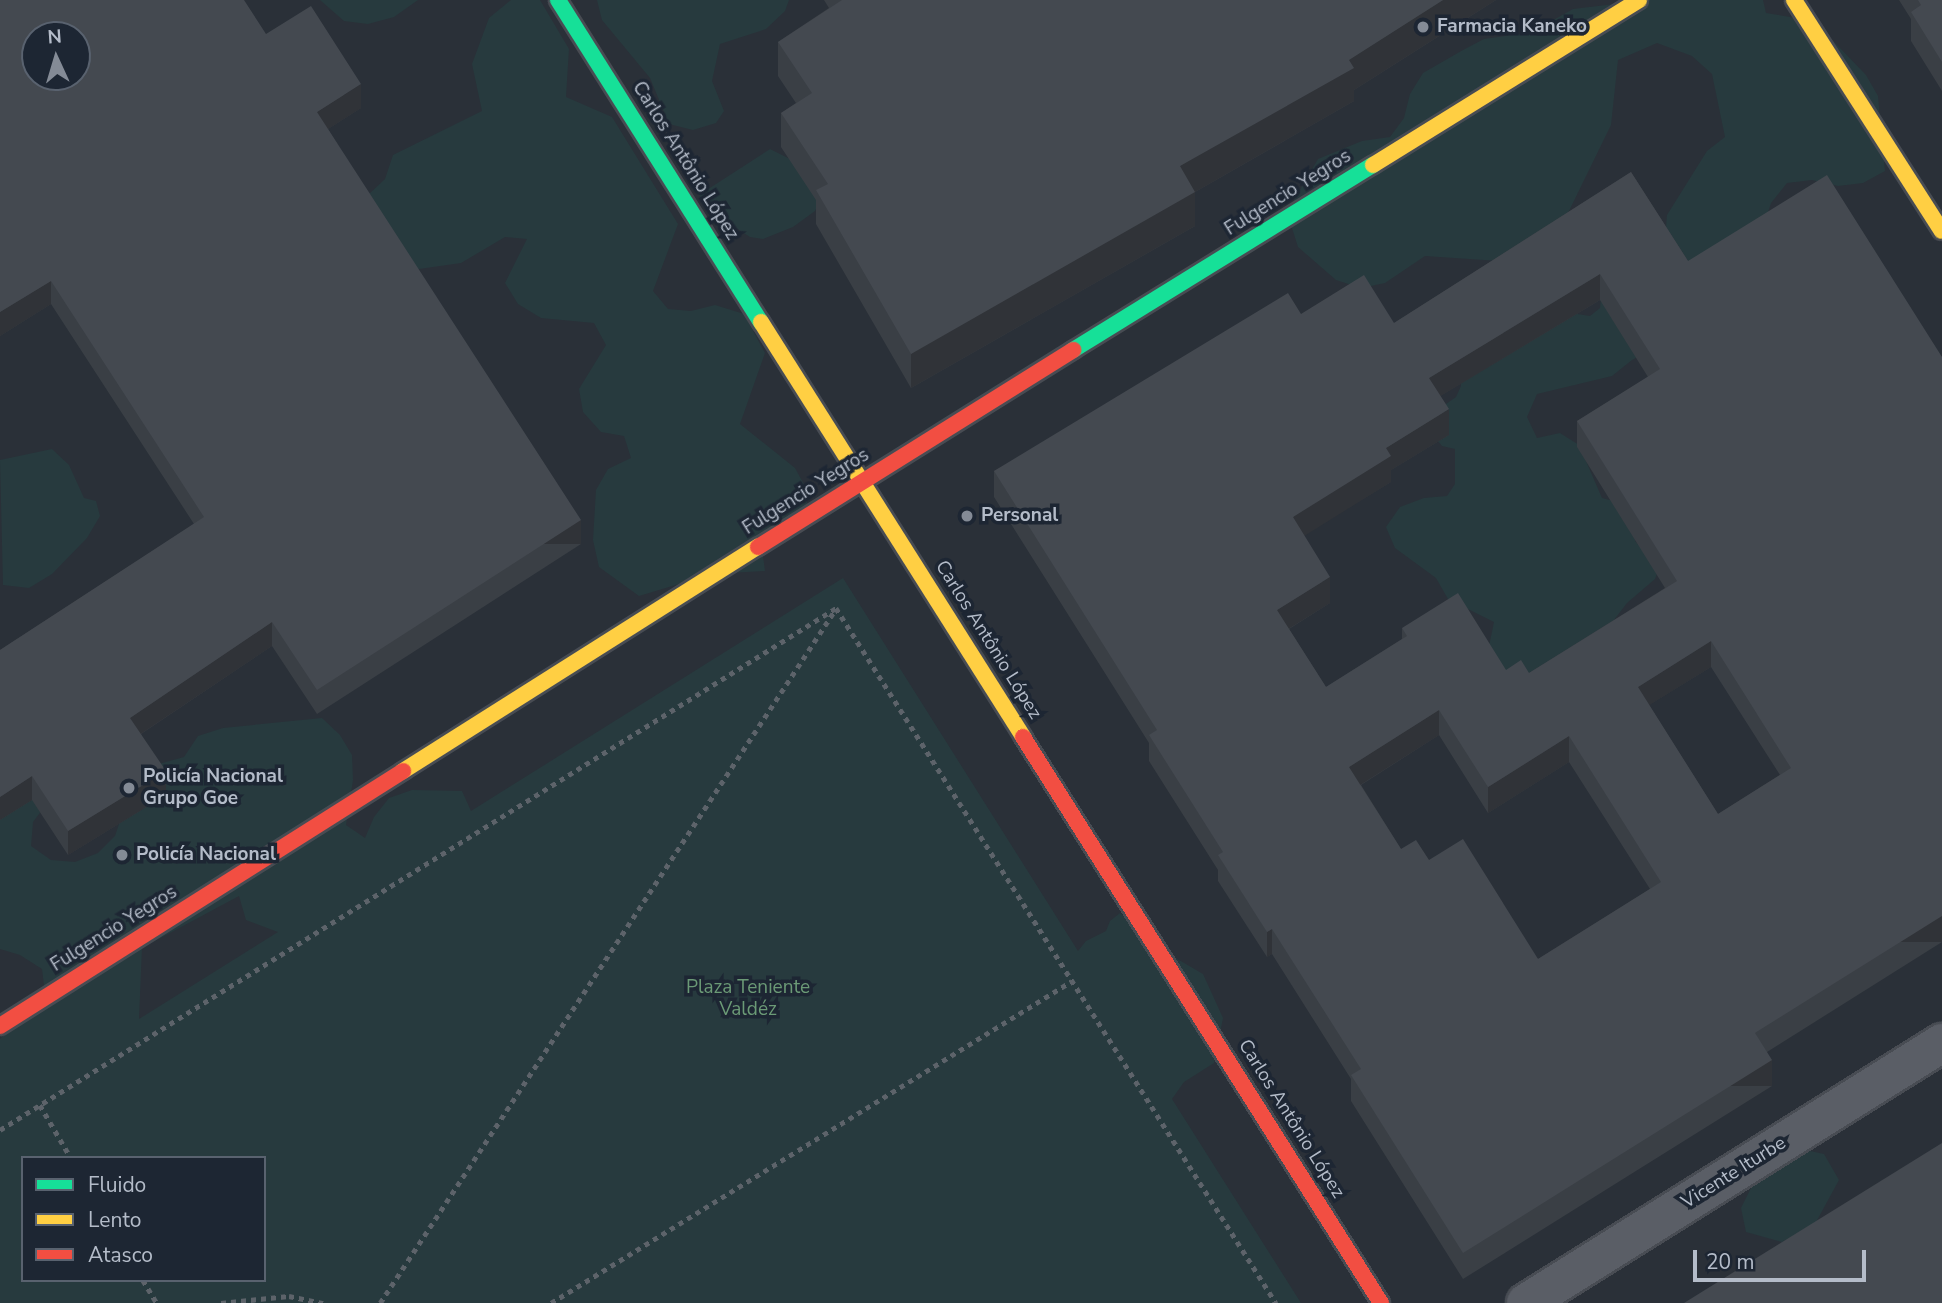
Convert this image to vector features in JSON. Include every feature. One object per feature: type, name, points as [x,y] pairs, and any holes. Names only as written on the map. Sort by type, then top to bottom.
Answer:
[{"type":"street","name":"Carlos Antônio López","points":[[558,0],[1381,1303]]},
{"type":"street","name":"Fulgencio Yegros","points":[[0,1026],[863,480],[1639,0]]},
{"type":"street","points":[[1794,0],[1942,231]]},
{"type":"street","name":"Vicente Iturbe","points":[[1526,1303],[1942,1043]]},
{"type":"path","points":[[836,608],[1276,1303]]},
{"type":"path","points":[[0,1130],[836,608]]},
{"type":"path","points":[[380,1303],[836,608]]},
{"type":"path","points":[[551,1303],[1072,981]]},
{"type":"path","points":[[40,1105],[70,1156]]},
{"type":"path","points":[[144,1282],[156,1303]]},
{"type":"path","points":[[221,1303],[247,1297],[289,1296],[323,1303]]},
{"type":"green space","points":[[320,0],[418,0],[394,17],[368,24],[344,21]]},
{"type":"green space","points":[[511,0],[540,0],[569,49],[566,97],[612,117],[678,224],[653,291],[668,309],[691,311],[715,305],[744,314],[765,353],[740,424],[795,468],[806,488],[808,513],[763,556],[765,571],[712,574],[639,596],[599,567],[593,540],[596,490],[608,469],[631,458],[624,436],[601,432],[583,412],[579,389],[606,345],[594,323],[541,318],[518,304],[505,283],[527,239],[505,237],[461,263],[412,270],[368,195],[385,179],[393,155],[482,111],[472,64],[489,18]]},
{"type":"green space","points":[[597,0],[789,0],[785,11],[766,29],[720,44],[712,81],[724,111],[716,123],[693,130],[669,124],[650,78],[602,20]]},
{"type":"green space","points":[[1648,0],[1763,0],[1766,13],[1814,21],[1866,75],[1878,96],[1885,171],[1863,183],[1838,186],[1812,180],[1787,183],[1771,203],[1763,227],[1679,334],[1632,360],[1612,376],[1537,394],[1527,417],[1537,438],[1560,433],[1579,445],[1602,498],[1636,507],[1635,541],[1659,568],[1655,579],[1627,603],[1597,642],[1515,689],[1489,646],[1494,622],[1448,599],[1436,578],[1395,548],[1386,527],[1400,507],[1424,498],[1447,496],[1455,484],[1455,449],[1442,446],[1433,435],[1436,411],[1456,397],[1461,386],[1456,338],[1565,312],[1590,316],[1600,308],[1601,297],[1663,262],[1667,215],[1707,151],[1725,137],[1712,74],[1692,56],[1657,43],[1618,60],[1611,125],[1569,211],[1544,242],[1499,261],[1425,256],[1385,283],[1361,288],[1336,280],[1298,247],[1291,225],[1294,200],[1318,159],[1362,141],[1390,137],[1404,118],[1410,94],[1423,73],[1463,50],[1484,39],[1532,32],[1573,9]]},
{"type":"green space","points":[[770,149],[798,163],[820,200],[815,211],[793,227],[763,239],[750,237],[733,226],[720,228],[699,195]]},
{"type":"green space","points":[[52,449],[69,465],[84,498],[96,501],[100,516],[87,538],[52,574],[29,588],[3,585],[0,460]]},
{"type":"green space","name":"Plaza Teniente Valdéz","points":[[843,578],[1078,951],[1086,941],[1106,931],[1110,921],[1120,913],[1162,950],[1203,974],[1223,1018],[1214,1063],[1184,1082],[1172,1099],[1301,1303],[0,1303],[0,1039],[45,994],[42,969],[20,955],[0,949],[0,781],[48,802],[33,822],[31,846],[51,860],[75,862],[98,853],[115,836],[137,770],[184,757],[198,736],[223,728],[322,718],[340,735],[352,755],[353,780],[346,825],[365,838],[374,817],[389,798],[412,790],[462,791],[471,811]],"holes":[[[239,896],[246,920],[278,932],[139,1019],[142,948]]]},
{"type":"green space","points":[[1801,1149],[1824,1154],[1839,1180],[1815,1224],[1782,1242],[1746,1232],[1741,1208],[1752,1186],[1789,1153]]},
{"type":"building","points":[[0,0],[244,0],[266,34],[311,6],[361,84],[317,112],[581,520],[317,690],[272,622],[130,718],[166,771],[68,831],[32,776],[0,797],[0,650],[204,517],[51,281],[0,312]]},
{"type":"building","points":[[842,0],[1443,0],[1349,60],[1354,68],[1180,166],[1195,192],[911,354],[816,190],[828,184],[781,113],[812,93],[778,42]]},
{"type":"building","points":[[1918,0],[1942,0],[1942,62],[1911,12],[1921,5]]},
{"type":"building","points":[[1631,172],[1688,261],[1827,175],[1942,357],[1942,916],[1755,1033],[1772,1060],[1463,1253],[1351,1075],[1361,1069],[1272,929],[1267,932],[1218,855],[1223,852],[1149,735],[1157,730],[994,471],[1288,293],[1301,314],[1364,275],[1394,323]],"holes":[[[1600,274],[1660,369],[1577,421],[1677,581],[1529,673],[1521,660],[1506,670],[1458,593],[1402,628],[1407,636],[1326,687],[1277,610],[1330,577],[1293,517],[1391,456],[1386,448],[1449,409],[1429,378]],[[1711,641],[1791,768],[1718,814],[1638,687]],[[1439,710],[1488,787],[1569,736],[1661,882],[1538,959],[1463,839],[1429,860],[1416,840],[1401,849],[1349,767]]]},
{"type":"building","points":[[1942,1143],[1942,1303],[1684,1303]]},
{"type":"traffic: fast","points":[[558,0],[761,322]]},
{"type":"traffic: fast","points":[[1073,350],[1373,165]]},
{"type":"traffic: slow","points":[[1373,165],[1639,0]]},
{"type":"traffic: slow","points":[[1794,0],[1942,231]]},
{"type":"traffic: slow","points":[[761,322],[1023,737]]},
{"type":"traffic: slow","points":[[403,771],[758,547]]},
{"type":"traffic: jam","points":[[758,547],[1073,350]]},
{"type":"traffic: jam","points":[[1023,737],[1381,1303]]},
{"type":"traffic: jam","points":[[0,1026],[403,771]]},
{"type":"place","name":"Farmacia Kaneko","points":[[1423,27]]},
{"type":"place","name":"Personal","points":[[967,516]]},
{"type":"place","name":"Policía Nacional Grupo Goe","points":[[129,788]]},
{"type":"place","name":"Policía Nacional","points":[[122,855]]}]
